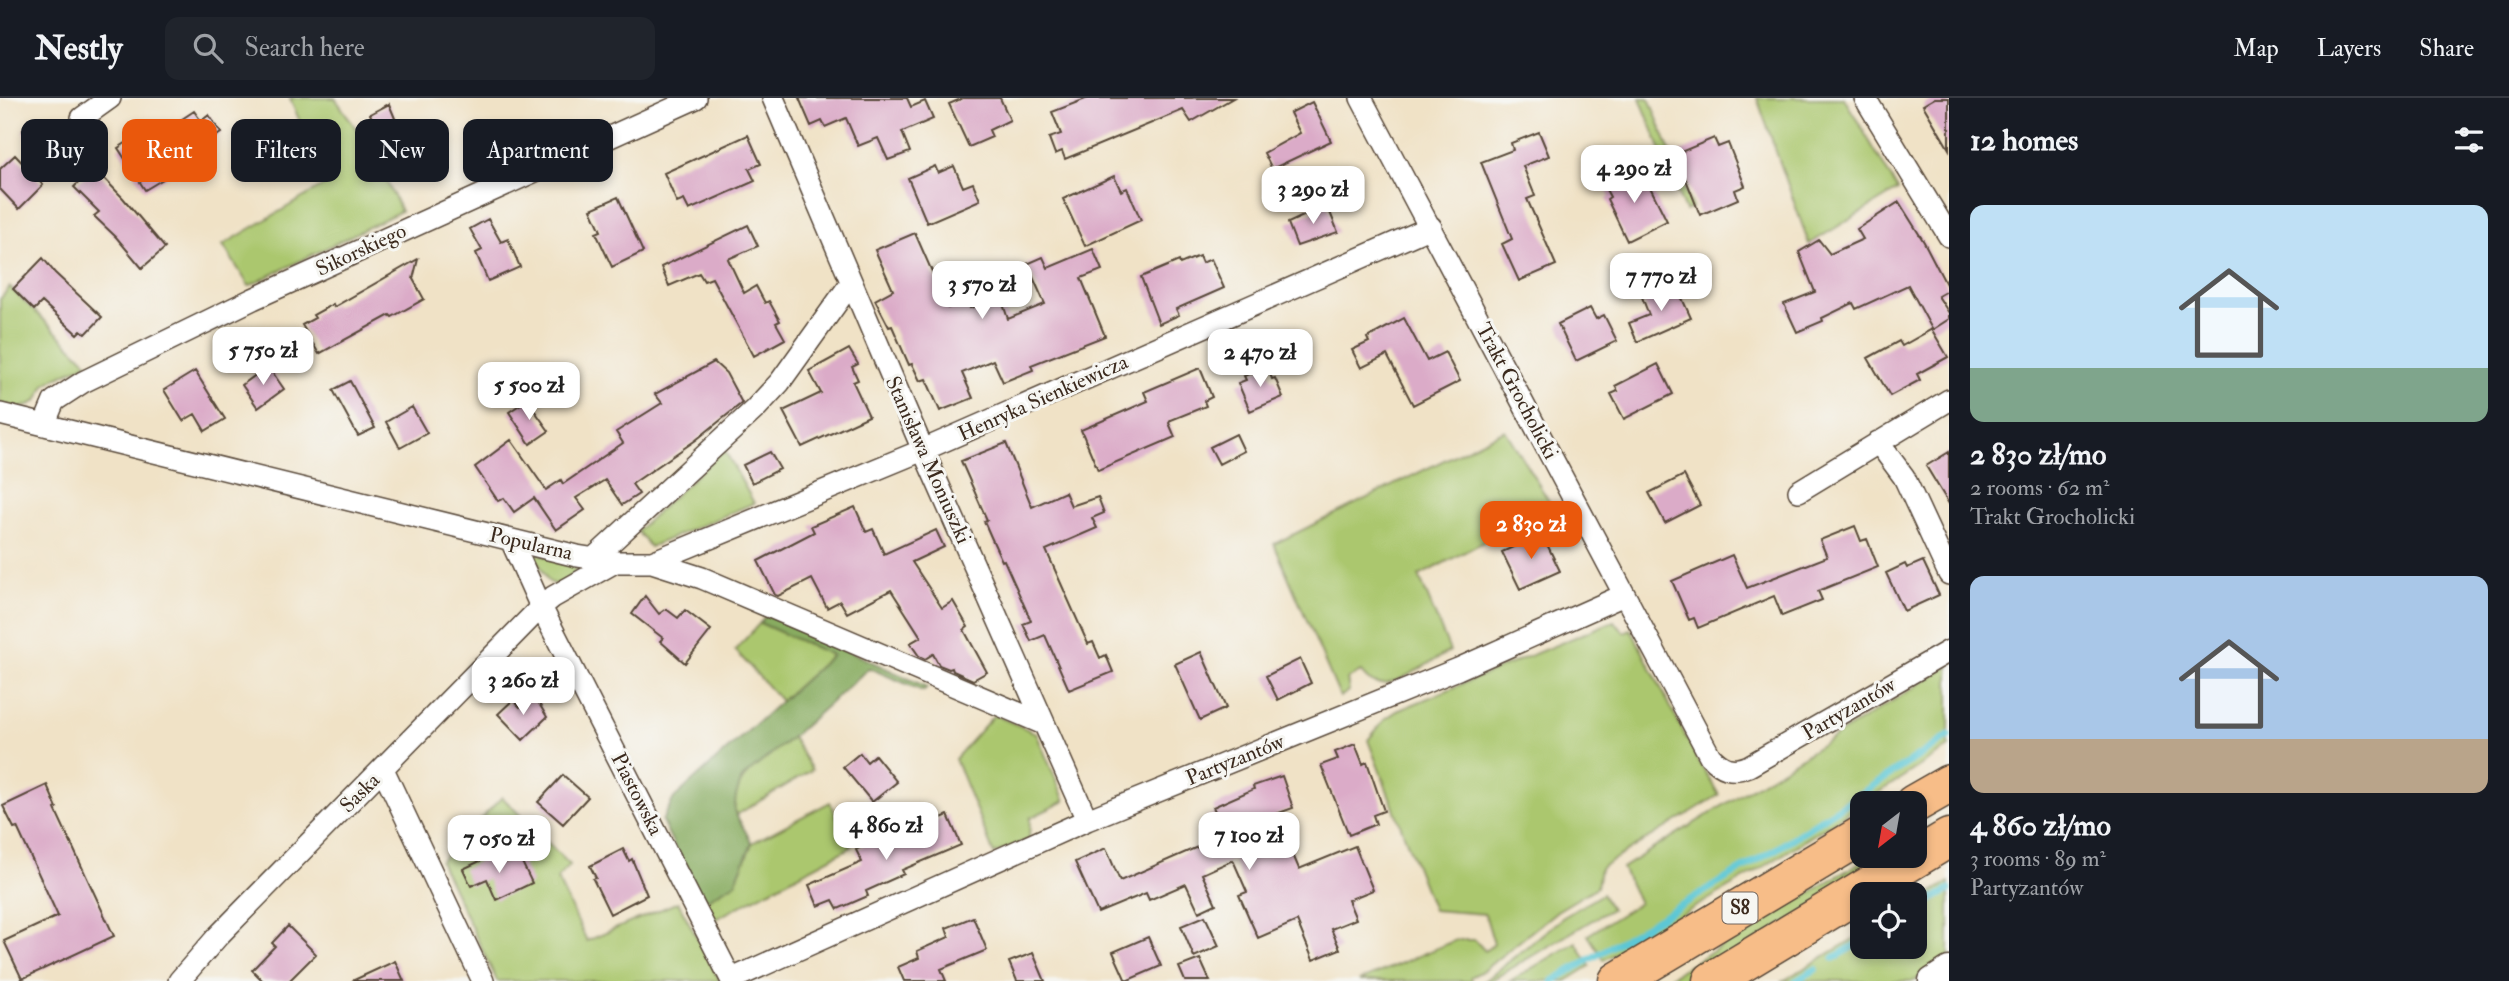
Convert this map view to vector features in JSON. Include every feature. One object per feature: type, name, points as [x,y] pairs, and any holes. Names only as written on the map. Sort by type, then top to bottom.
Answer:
[{"type":"highway","points":[[1927,796],[1949,783]]},
{"type":"highway","name":"S8","points":[[1712,981],[1949,838]]},
{"type":"highway","name":"S8","points":[[1618,981],[1850,842]]},
{"type":"street","points":[[82,118],[110,98]]},
{"type":"street","name":"Sikorskiego","points":[[44,425],[54,401],[83,382],[253,299],[696,98]]},
{"type":"street","name":"Stanisława Moniuszki","points":[[772,98],[923,450],[1087,820]]},
{"type":"street","name":"Trakt Grocholicki","points":[[1362,98],[1710,756],[1717,764],[1729,770],[1738,771],[1749,766]]},
{"type":"street","points":[[1865,98],[1949,236]]},
{"type":"street","name":"Henryka Sienkiewicza","points":[[652,562],[923,450],[1431,227]]},
{"type":"street","points":[[604,560],[755,409],[786,373],[852,283]]},
{"type":"street","points":[[1799,491],[1949,400]]},
{"type":"street","name":"Popularna","points":[[0,414],[511,540],[604,560],[652,562],[702,578],[1044,724]]},
{"type":"street","points":[[1878,442],[1904,477],[1949,574]]},
{"type":"street","name":"Piastowska","points":[[511,540],[541,607],[732,980]]},
{"type":"street","name":"Saska","points":[[180,981],[198,973],[218,936],[541,607],[604,560]]},
{"type":"street","name":"Partyzantów","points":[[732,980],[1087,820],[1458,669],[1624,595]]},
{"type":"street","name":"Partyzantów","points":[[1749,766],[1949,651]]},
{"type":"street","points":[[383,769],[482,981]]},
{"type":"street","points":[[1933,981],[1949,970]]},
{"type":"green space","points":[[290,98],[335,98],[355,127],[355,182],[387,182],[401,211],[249,286],[223,245],[326,184],[325,182],[341,182],[341,119],[299,119]]},
{"type":"green space","points":[[1640,98],[1649,98],[1692,208],[1685,211]]},
{"type":"green space","points":[[1757,98],[1844,98],[1898,190],[1809,244]]},
{"type":"green space","points":[[10,287],[88,363],[45,385],[37,401],[21,408],[0,404],[0,299]]},
{"type":"green space","points":[[1505,430],[1552,506],[1419,576],[1450,651],[1405,677],[1387,684],[1373,683],[1361,672],[1347,679],[1349,691],[1340,697],[1274,544]]},
{"type":"green space","points":[[724,449],[754,503],[650,547],[637,531]]},
{"type":"green space","points":[[533,552],[574,565],[575,571],[563,582],[552,583],[548,581]]},
{"type":"green space","points":[[767,614],[927,687],[923,691],[869,668],[742,778],[734,811],[752,843],[735,883],[702,902],[662,821],[674,798],[832,655],[760,623]]},
{"type":"green space","points":[[1614,621],[1624,632],[1631,629],[1696,757],[1719,795],[1600,868],[1597,887],[1557,911],[1484,970],[1471,977],[1472,981],[1359,981],[1456,940],[1475,940],[1485,951],[1494,944],[1485,914],[1433,910],[1368,740],[1385,719],[1397,711]]},
{"type":"green space","points":[[760,623],[832,655],[781,701],[735,650]]},
{"type":"green space","points":[[1949,666],[1949,747],[1881,791],[1850,791],[1850,811],[1759,870],[1604,960],[1588,935],[1639,903],[1622,868]]},
{"type":"green space","points":[[994,715],[1036,733],[1065,801],[1030,818],[1029,839],[994,854],[955,759]]},
{"type":"green space","points":[[792,737],[812,770],[736,815],[734,802],[743,780],[761,761]]},
{"type":"green space","points":[[502,797],[570,865],[557,879],[587,941],[678,902],[720,981],[497,981],[440,861]]},
{"type":"green space","points":[[830,802],[851,847],[712,921],[702,902],[735,883],[752,843]]},
{"type":"green space","points":[[1851,868],[1878,868],[1687,981],[1663,981]]},
{"type":"green space","points":[[1949,882],[1949,958],[1914,981],[1783,981],[1850,941],[1850,959],[1927,959],[1927,896]]},
{"type":"green space","points":[[1602,894],[1611,909],[1490,981],[1485,981],[1562,918]]},
{"type":"green space","points":[[1576,942],[1590,966],[1566,981],[1510,981]]},
{"type":"building","points":[[799,98],[907,98],[911,107],[925,101],[933,119],[902,132],[910,152],[888,160],[878,138],[858,146],[846,118],[825,127],[822,121],[811,126]]},
{"type":"building","points":[[963,98],[1000,98],[1010,120],[989,130],[992,137],[969,147],[949,104]]},
{"type":"building","points":[[1088,98],[1233,98],[1191,122],[1183,110],[1065,159],[1062,151],[1055,154],[1049,138],[1061,134],[1052,112]]},
{"type":"building","points":[[1935,98],[1949,98],[1949,149],[1923,105]]},
{"type":"building","points":[[1312,102],[1331,141],[1272,169],[1264,153],[1300,133],[1290,113]]},
{"type":"building","points":[[389,104],[395,119],[372,119],[370,114]]},
{"type":"building","points":[[194,111],[200,119],[182,119]]},
{"type":"building","points":[[1539,132],[1549,156],[1523,166],[1535,196],[1527,199],[1556,265],[1519,281],[1502,244],[1512,239],[1481,162],[1513,150],[1511,143]]},
{"type":"building","points":[[748,135],[761,164],[749,169],[755,181],[689,210],[684,200],[677,203],[664,173]]},
{"type":"building","points":[[1714,138],[1718,147],[1728,143],[1745,186],[1735,190],[1738,199],[1700,215],[1676,154]]},
{"type":"building","points":[[15,155],[21,161],[21,182],[40,182],[43,185],[19,209],[0,189],[0,169]]},
{"type":"building","points":[[935,166],[938,173],[954,166],[963,187],[973,183],[980,200],[927,223],[908,178]]},
{"type":"building","points":[[1634,169],[1640,180],[1645,177],[1667,221],[1627,241],[1607,199],[1610,197],[1603,184]]},
{"type":"building","points":[[1114,176],[1121,191],[1127,188],[1141,220],[1085,246],[1063,199]]},
{"type":"building","points":[[79,182],[108,182],[165,248],[142,268],[94,216],[99,212],[74,187]]},
{"type":"building","points":[[140,182],[158,182],[145,190]]},
{"type":"building","points":[[618,197],[643,252],[612,267],[596,233],[601,231],[591,209]]},
{"type":"building","points":[[1899,202],[1949,290],[1938,296],[1949,313],[1949,319],[1932,330],[1948,357],[1917,374],[1920,380],[1890,396],[1868,358],[1899,341],[1902,346],[1932,329],[1908,285],[1856,309],[1853,303],[1822,318],[1823,321],[1797,332],[1784,304],[1815,292],[1799,252],[1819,240],[1830,254],[1863,239],[1857,229]]},
{"type":"building","points":[[1327,205],[1338,232],[1297,246],[1288,223]]},
{"type":"building","points":[[488,219],[501,242],[508,239],[520,267],[488,281],[476,253],[482,250],[470,229]]},
{"type":"building","points":[[748,225],[758,246],[728,259],[744,293],[756,286],[765,303],[769,301],[780,321],[776,323],[785,339],[754,356],[712,278],[704,281],[699,273],[669,286],[661,267]]},
{"type":"building","points":[[915,233],[948,308],[966,300],[970,308],[1001,298],[1008,319],[1045,304],[1027,264],[1043,257],[1048,268],[1093,249],[1102,270],[1081,278],[1105,336],[1031,365],[1033,370],[1003,382],[993,360],[962,373],[973,398],[940,411],[926,379],[920,381],[912,364],[909,365],[892,326],[889,327],[875,300],[893,290],[875,250]]},
{"type":"building","points":[[1199,256],[1202,263],[1211,259],[1224,288],[1176,309],[1179,315],[1159,324],[1141,277],[1179,261],[1180,264]]},
{"type":"building","points":[[43,258],[55,273],[102,317],[86,334],[81,330],[77,334],[42,302],[34,310],[13,289]]},
{"type":"building","points":[[418,259],[413,279],[424,299],[319,354],[302,325],[315,318],[313,315],[333,304],[334,307]]},
{"type":"building","points":[[1675,283],[1691,318],[1637,342],[1629,323],[1649,315],[1642,297]]},
{"type":"building","points":[[1590,308],[1596,319],[1604,315],[1617,341],[1576,361],[1558,324]]},
{"type":"building","points":[[1404,318],[1427,361],[1445,352],[1460,381],[1413,405],[1387,355],[1361,368],[1352,350],[1369,342],[1367,338]]},
{"type":"building","points":[[849,349],[858,364],[852,367],[858,380],[853,382],[869,416],[802,447],[783,411],[821,393],[809,371]]},
{"type":"building","points":[[714,362],[726,373],[742,403],[696,440],[632,484],[639,494],[622,505],[605,480],[576,498],[585,510],[556,530],[534,498],[514,512],[504,498],[498,501],[475,467],[511,440],[546,490],[561,480],[563,484],[623,443],[616,432],[662,403],[655,394]]},
{"type":"building","points":[[1658,364],[1673,394],[1624,419],[1611,394],[1618,391],[1615,386]]},
{"type":"building","points":[[268,366],[284,389],[258,408],[242,385]]},
{"type":"building","points":[[1267,366],[1283,397],[1250,411],[1238,383],[1246,380],[1244,376]]},
{"type":"building","points":[[1200,368],[1212,397],[1204,401],[1206,406],[1171,420],[1169,423],[1175,437],[1098,470],[1081,430],[1148,401],[1144,392]]},
{"type":"building","points":[[195,371],[225,419],[205,431],[195,414],[183,421],[164,390]]},
{"type":"building","points":[[350,381],[375,428],[358,436],[333,390]]},
{"type":"building","points":[[527,400],[549,431],[530,444],[509,412]]},
{"type":"building","points":[[412,407],[427,433],[400,448],[386,422]]},
{"type":"building","points":[[1236,434],[1244,451],[1219,464],[1210,447]]},
{"type":"building","points":[[1006,443],[1032,507],[1065,492],[1071,506],[1098,497],[1104,513],[1092,518],[1097,528],[1046,550],[1088,644],[1093,642],[1100,658],[1106,655],[1113,672],[1069,690],[1045,635],[1031,641],[1023,624],[1031,621],[984,521],[987,520],[961,461]]},
{"type":"building","points":[[770,452],[780,469],[752,483],[743,465]]},
{"type":"building","points":[[1949,452],[1949,504],[1926,466]]},
{"type":"building","points":[[1684,475],[1700,505],[1665,523],[1649,493]]},
{"type":"building","points":[[855,507],[866,532],[873,529],[884,554],[936,530],[944,547],[912,562],[942,608],[953,601],[968,627],[964,630],[987,672],[973,680],[953,671],[952,668],[939,665],[933,654],[925,659],[919,656],[910,643],[921,637],[891,590],[847,613],[840,601],[827,608],[812,579],[778,596],[775,595],[758,561],[814,532],[811,526]]},
{"type":"building","points":[[1855,526],[1861,541],[1867,539],[1878,567],[1818,591],[1822,600],[1782,616],[1774,596],[1698,628],[1694,618],[1689,620],[1672,581],[1732,555],[1747,588],[1827,557],[1820,540]]},
{"type":"building","points":[[1542,534],[1560,571],[1520,589],[1502,552]]},
{"type":"building","points":[[1923,561],[1939,595],[1904,611],[1886,573],[1905,564],[1907,568]]},
{"type":"building","points":[[645,596],[659,614],[666,609],[678,618],[685,610],[711,630],[685,663],[660,641],[663,638],[632,614]]},
{"type":"building","points":[[1201,652],[1226,708],[1200,720],[1175,664]]},
{"type":"building","points":[[1300,659],[1311,683],[1278,700],[1266,676]]},
{"type":"building","points":[[529,698],[538,702],[547,717],[523,740],[498,714],[513,700],[520,707]]},
{"type":"building","points":[[1355,744],[1363,764],[1367,762],[1384,811],[1373,815],[1376,824],[1349,835],[1321,765],[1338,759],[1335,752]]},
{"type":"building","points":[[860,753],[867,762],[875,755],[897,782],[872,802],[843,767]]},
{"type":"building","points":[[563,775],[588,797],[563,824],[538,802]]},
{"type":"building","points":[[1282,776],[1293,808],[1276,814],[1299,869],[1355,846],[1373,890],[1348,900],[1356,919],[1331,929],[1340,949],[1313,960],[1297,921],[1258,938],[1239,895],[1247,892],[1233,860],[1202,874],[1216,904],[1199,912],[1186,884],[1149,900],[1146,893],[1098,913],[1075,862],[1106,848],[1120,881],[1216,839],[1206,817],[1216,813],[1213,807],[1254,789],[1253,786]]},
{"type":"building","points":[[47,785],[57,808],[55,809],[114,936],[22,979],[4,941],[58,916],[17,827],[14,828],[3,806]]},
{"type":"building","points":[[948,815],[961,845],[902,870],[904,874],[866,891],[868,896],[838,909],[833,900],[818,906],[809,885],[862,862],[856,850],[880,836],[883,842],[890,840]]},
{"type":"building","points":[[623,849],[629,861],[632,859],[647,895],[610,914],[593,879],[596,878],[590,866]]},
{"type":"building","points":[[497,853],[502,864],[519,856],[532,883],[496,900],[487,879],[471,886],[463,869]]},
{"type":"building","points":[[1205,916],[1219,946],[1194,957],[1181,926]]},
{"type":"building","points":[[973,917],[987,950],[941,969],[946,981],[904,981],[898,967],[919,958],[917,951],[949,937],[946,928]]},
{"type":"building","points":[[288,926],[316,954],[289,981],[263,981],[252,970],[275,946],[272,943]]},
{"type":"building","points":[[1148,937],[1161,966],[1126,981],[1113,952]]},
{"type":"building","points":[[1033,953],[1045,981],[1017,981],[1009,962]]},
{"type":"building","points":[[1200,959],[1210,981],[1185,981],[1179,967]]},
{"type":"building","points":[[395,961],[404,981],[352,981]]},
{"type":"waterway","points":[[1553,981],[1776,849],[1949,736]]},
{"type":"waterway","points":[[1927,903],[1949,890]]},
{"type":"waterway","points":[[1834,958],[1850,948]]},
{"type":"waterway","points":[[1796,981],[1816,969]]}]
